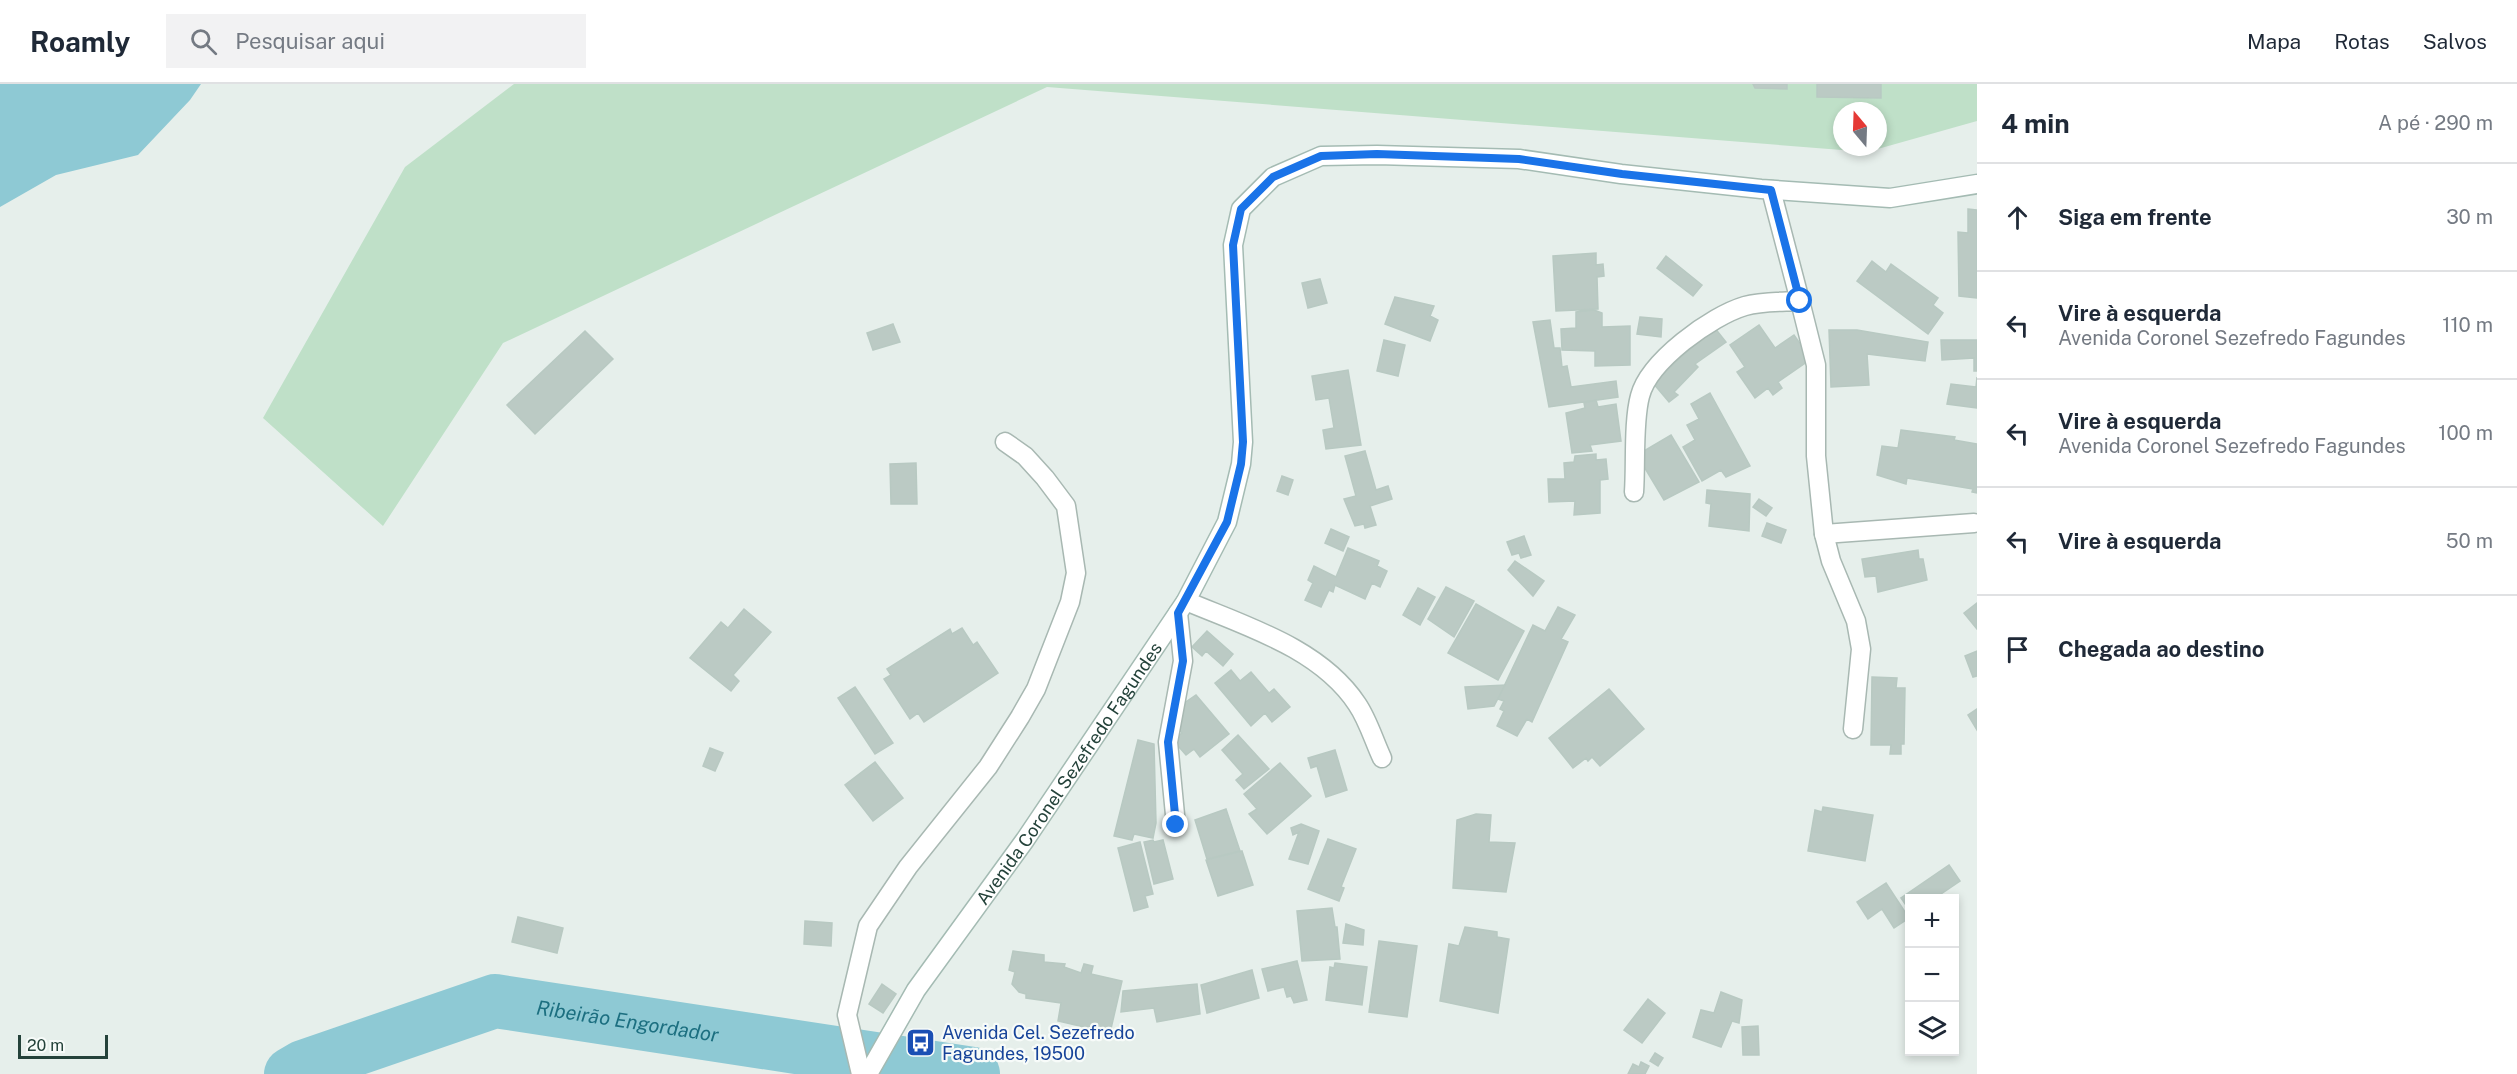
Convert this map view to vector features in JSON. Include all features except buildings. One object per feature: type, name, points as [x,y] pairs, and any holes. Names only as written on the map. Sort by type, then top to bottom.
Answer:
[{"type":"main road","name":"Avenida Coronel Sezefredo Fagundes","points":[[867,1074],[916,990],[1025,840],[1182,607],[1227,522],[1241,464],[1243,442],[1233,245],[1241,209],[1273,177],[1321,156],[1377,154],[1519,159],[1622,174],[1771,190],[1890,198],[1977,184]]},
{"type":"main road","points":[[1771,190],[1816,365],[1816,456],[1824,534],[1831,561],[1856,621],[1861,649],[1854,729]]},
{"type":"main road","points":[[1634,492],[1639,397],[1645,380],[1677,346],[1727,314],[1746,305],[1800,301]]},
{"type":"main road","points":[[861,1074],[847,1015],[868,926],[908,867],[988,767],[1020,717],[1036,689],[1070,602],[1076,573],[1066,506],[1046,477],[1025,456],[1005,442]]},
{"type":"main road","points":[[1824,534],[1974,523]]},
{"type":"main road","points":[[1176,825],[1168,742],[1183,661],[1182,607],[1268,636],[1325,669],[1357,704],[1382,759]]},
{"type":"green space","points":[[514,84],[1977,84],[1977,121],[1887,146],[1887,102],[1833,102],[1833,149],[1047,87],[503,343],[383,526],[263,418],[405,167]]},
{"type":"water","points":[[0,84],[201,84],[190,100],[138,155],[56,175],[0,207]]},
{"type":"waterway","name":"Ribeirão Engordador","points":[[291,1074],[303,1067],[495,1001],[973,1074]]},
{"type":"place","name":"Avenida Cel. Sezefredo Fagundes, 19500","points":[[921,1042]]},
{"type":"route","points":[[1176,825],[1168,742],[1183,661],[1178,613],[1227,522],[1241,464],[1243,442],[1233,245],[1241,209],[1273,177],[1321,156],[1377,154],[1519,159],[1622,174],[1771,190],[1800,301]]}]
